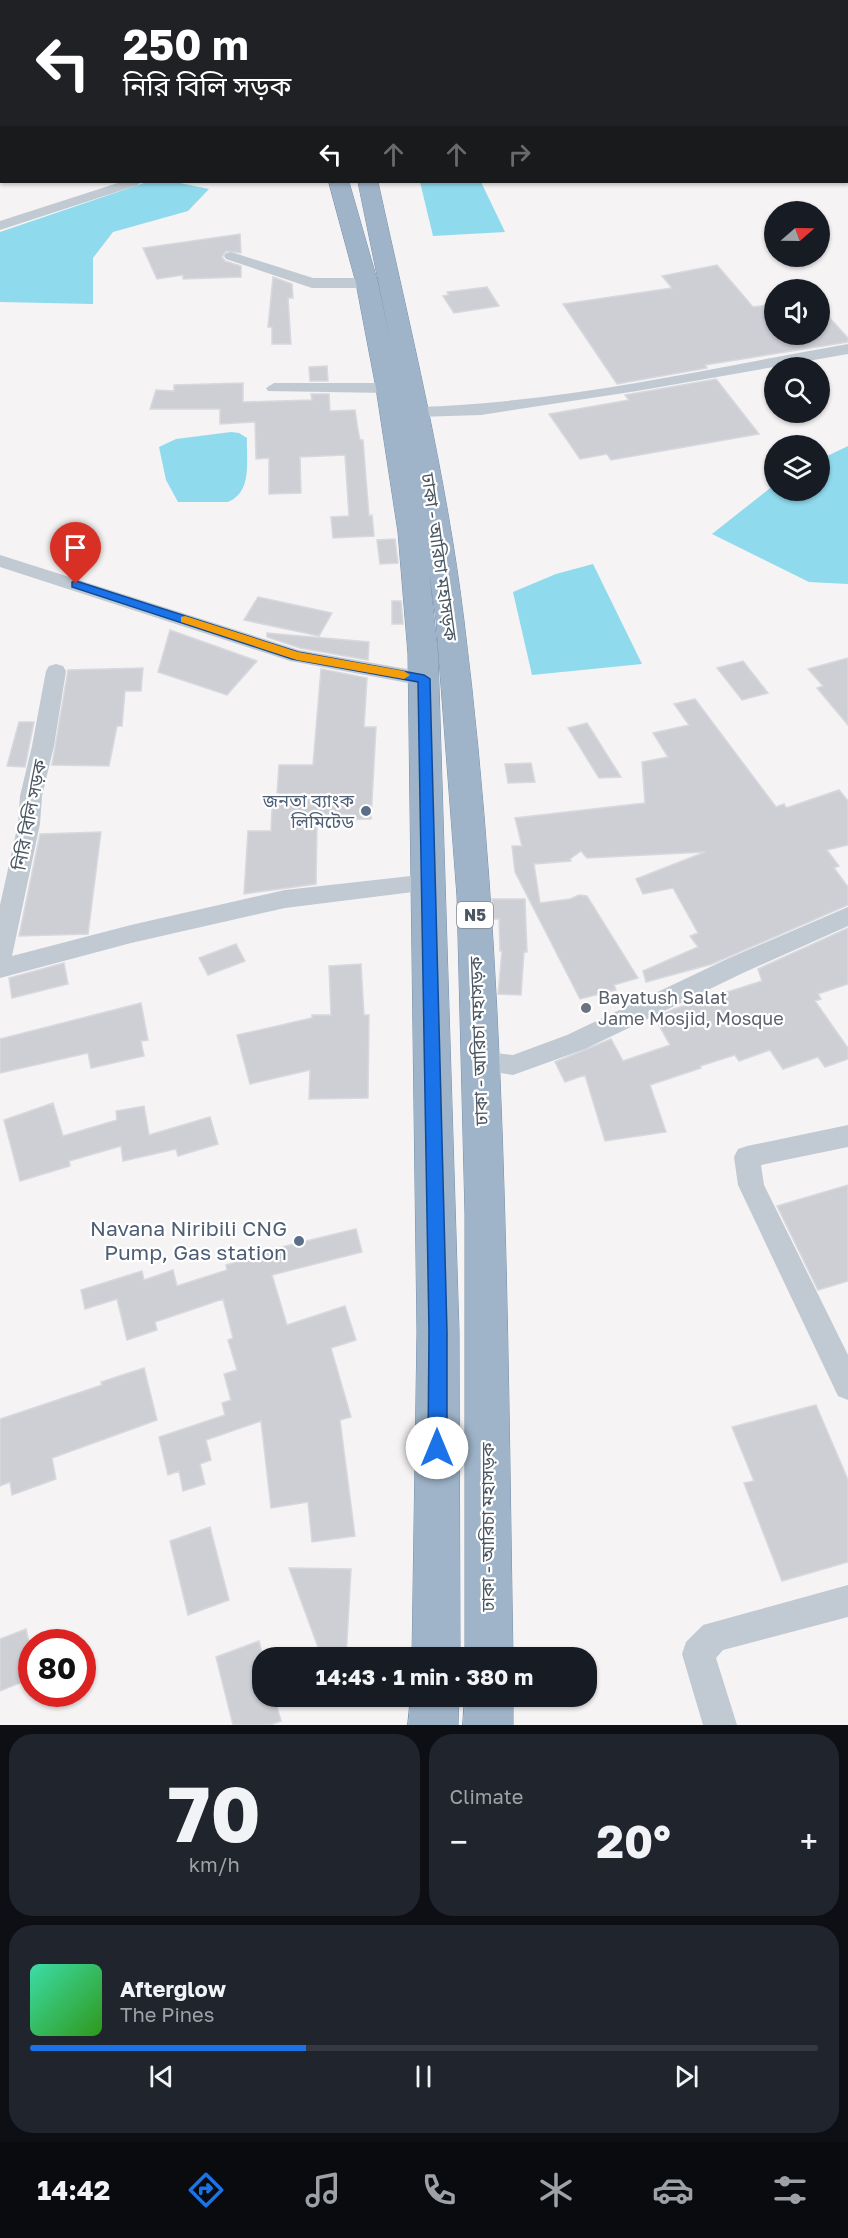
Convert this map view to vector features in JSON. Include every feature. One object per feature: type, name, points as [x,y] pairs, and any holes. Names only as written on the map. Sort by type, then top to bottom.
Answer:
[{"type":"highway","name":"N5","points":[[339,183],[367,283],[388,388],[411,532],[424,679],[438,1332],[436,1647]]},
{"type":"highway","name":"ঢাকা - আরিচা মহাসড়ক","points":[[369,183],[417,412],[450,620],[474,896],[485,1214],[489,1647]]},
{"type":"highway","points":[[433,1725],[434,1707]]},
{"type":"highway","points":[[488,1725],[489,1707]]},
{"type":"street","points":[[0,226],[130,183]]},
{"type":"street","points":[[231,256],[312,283],[367,283]]},
{"type":"street","points":[[417,412],[492,409],[848,349]]},
{"type":"street","points":[[274,388],[388,388]]},
{"type":"street","points":[[0,561],[297,656],[424,679]]},
{"type":"street","name":"নিরি বিলি সড়ক","points":[[0,959],[29,824],[31,796],[43,746],[56,671]]},
{"type":"street","points":[[0,969],[131,934],[285,899],[429,883]]},
{"type":"street","points":[[479,1061],[513,1065],[576,1042],[735,966],[848,916]]},
{"type":"street","points":[[848,1136],[747,1157],[751,1185],[848,1386]]},
{"type":"street","points":[[720,1725],[698,1654],[714,1636],[848,1601]]},
{"type":"water","points":[[144,183],[180,183],[209,189],[188,211],[113,232],[93,258],[93,304],[0,302],[0,232]]},
{"type":"water","points":[[420,183],[481,183],[505,232],[433,236]]},
{"type":"water","points":[[239,433],[247,438],[245,483],[241,491],[228,502],[178,502],[166,480],[159,447],[176,439]]},
{"type":"water","points":[[848,446],[848,584],[809,582],[712,534],[764,493],[764,501],[830,501],[830,455]]},
{"type":"water","points":[[593,564],[642,664],[532,675],[513,592],[556,574]]},
{"type":"building","points":[[240,234],[241,253],[226,251],[222,257],[225,261],[241,266],[241,277],[183,279],[183,275],[157,279],[143,248]]},
{"type":"building","points":[[717,265],[753,307],[764,305],[764,345],[829,345],[705,365],[707,368],[617,384],[563,304],[672,288],[662,276]]},
{"type":"building","points":[[273,277],[292,284],[293,298],[288,298],[291,344],[272,344],[272,327],[268,327]]},
{"type":"building","points":[[487,287],[499,306],[454,313],[443,296],[449,295],[447,292]]},
{"type":"building","points":[[830,318],[848,338],[848,342],[830,345]]},
{"type":"building","points":[[327,366],[328,381],[310,381],[309,367]]},
{"type":"building","points":[[716,379],[759,434],[611,460],[607,454],[580,459],[549,414],[629,400],[625,395]]},
{"type":"building","points":[[243,383],[243,402],[312,400],[311,394],[329,394],[330,411],[355,410],[360,440],[363,440],[369,516],[372,515],[374,536],[333,538],[331,517],[349,516],[345,455],[300,457],[301,493],[269,494],[269,458],[256,459],[255,422],[220,424],[220,409],[150,409],[156,390],[174,391],[174,385]]},
{"type":"building","points":[[395,539],[398,563],[380,564],[377,540]]},
{"type":"building","points":[[258,597],[332,613],[319,636],[244,620]]},
{"type":"building","points":[[392,601],[401,601],[403,624],[392,624]]},
{"type":"building","points":[[170,630],[257,661],[227,695],[158,672]]},
{"type":"building","points":[[267,633],[369,642],[368,660],[300,648],[267,637]]},
{"type":"building","points":[[848,658],[848,725],[817,688],[823,686],[808,669]]},
{"type":"building","points":[[743,661],[768,693],[742,700],[717,668]]},
{"type":"building","points":[[143,668],[141,691],[125,691],[122,726],[117,726],[109,766],[52,765],[68,670]]},
{"type":"building","points":[[321,669],[367,678],[364,727],[376,727],[371,819],[321,820],[321,825],[317,825],[316,884],[244,894],[248,831],[271,831],[272,808],[276,808],[279,765],[313,765]]},
{"type":"building","points":[[695,699],[776,807],[784,804],[786,808],[839,790],[848,801],[848,845],[827,850],[839,866],[834,868],[848,887],[848,905],[712,964],[646,982],[643,971],[698,947],[690,936],[698,933],[673,888],[643,894],[636,879],[705,852],[587,858],[581,851],[570,859],[571,861],[534,864],[540,903],[570,899],[579,895],[587,896],[638,978],[614,985],[616,990],[580,999],[515,872],[512,846],[522,846],[515,818],[645,803],[642,762],[668,757],[653,733],[689,725],[674,704]]},
{"type":"building","points":[[19,722],[34,722],[25,767],[7,766]]},
{"type":"building","points":[[587,723],[621,777],[599,778],[568,728]]},
{"type":"building","points":[[531,763],[535,782],[508,783],[505,764]]},
{"type":"building","points":[[101,832],[88,934],[19,936],[40,834]]},
{"type":"building","points":[[492,899],[525,899],[527,952],[524,952],[521,995],[498,994],[502,951],[500,951],[499,919],[494,919]]},
{"type":"building","points":[[848,928],[848,984],[818,994],[821,999],[815,1001],[848,1048],[848,1059],[825,1067],[818,1057],[783,1069],[770,1050],[739,1061],[735,1055],[700,1066],[701,1068],[650,1085],[666,1132],[605,1141],[585,1075],[565,1082],[555,1062],[611,1039],[623,1061],[670,1045],[655,1018],[674,1009],[762,981],[758,969]]},
{"type":"building","points":[[236,944],[245,961],[208,975],[199,958]]},
{"type":"building","points":[[64,963],[68,984],[12,998],[9,978]]},
{"type":"building","points":[[361,964],[364,1015],[369,1015],[368,1098],[309,1099],[310,1070],[250,1084],[237,1035],[312,1018],[312,1015],[331,1015],[329,966]]},
{"type":"building","points":[[141,1003],[148,1040],[141,1041],[144,1056],[91,1068],[88,1053],[0,1073],[0,1039]]},
{"type":"building","points":[[53,1103],[63,1136],[117,1120],[116,1111],[144,1106],[149,1135],[210,1117],[218,1144],[178,1156],[176,1149],[123,1161],[121,1146],[69,1161],[70,1166],[20,1181],[4,1120]]},
{"type":"building","points":[[848,1185],[848,1281],[818,1290],[777,1206]]},
{"type":"building","points":[[356,1229],[362,1252],[272,1275],[287,1325],[345,1306],[356,1340],[331,1348],[351,1417],[340,1420],[355,1536],[312,1542],[308,1502],[271,1508],[261,1421],[206,1440],[211,1460],[200,1464],[205,1484],[183,1491],[179,1471],[168,1475],[159,1437],[225,1415],[222,1403],[231,1400],[224,1374],[237,1370],[228,1340],[233,1338],[223,1299],[155,1322],[157,1330],[127,1340],[117,1299],[85,1309],[81,1290],[142,1271],[144,1280],[173,1270],[177,1286],[227,1270],[226,1265],[286,1246]]},
{"type":"building","points":[[144,1368],[157,1420],[52,1458],[56,1479],[12,1495],[10,1482],[0,1486],[0,1419],[102,1385],[101,1382]]},
{"type":"building","points":[[816,1405],[848,1480],[848,1562],[782,1581],[744,1483],[754,1481],[732,1427]]},
{"type":"building","points":[[210,1527],[229,1600],[188,1615],[170,1541]]},
{"type":"building","points":[[289,1568],[351,1569],[347,1647],[318,1647]]},
{"type":"building","points":[[18,1632],[18,1684],[0,1691],[0,1639]]},
{"type":"building","points":[[259,1641],[260,1647],[252,1647],[252,1707],[277,1707],[281,1721],[270,1725],[233,1725],[216,1657]]},
{"type":"slow traffic","points":[[185,619],[297,656],[404,675]]},
{"type":"place","name":"জনতা ব্যাংক লিমিটেড","points":[[366,811]]},
{"type":"place","name":"Bayatush Salat Jame Mosjid, Mosque","points":[[586,1008]]},
{"type":"place","name":"Navana Niribili CNG Pump, Gas station","points":[[299,1241]]},
{"type":"route","points":[[76,584],[297,656],[424,679],[438,1332],[437,1448]]}]
